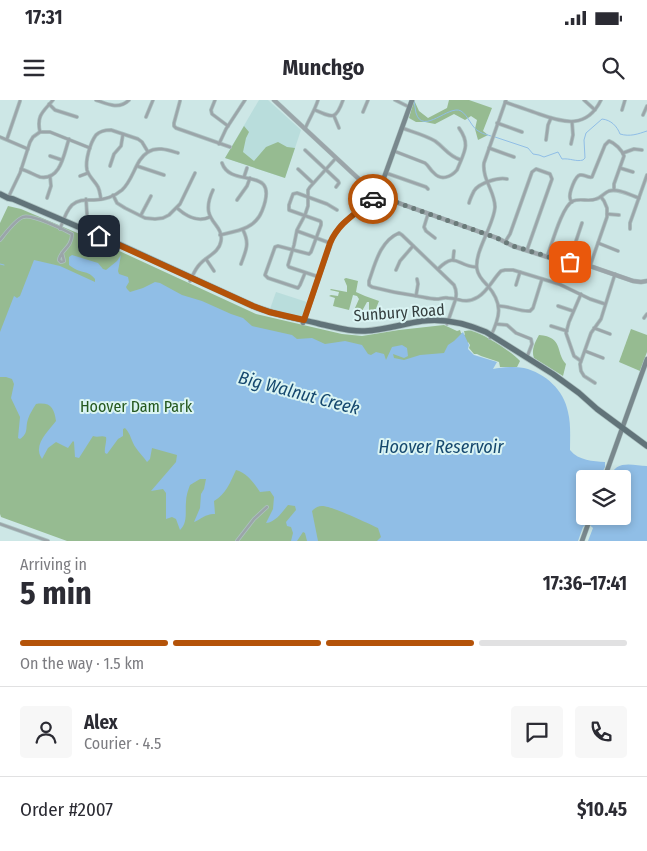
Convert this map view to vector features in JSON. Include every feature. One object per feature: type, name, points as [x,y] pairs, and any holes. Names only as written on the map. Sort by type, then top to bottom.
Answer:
[{"type":"main road","points":[[303,322],[330,243],[341,225],[376,195],[386,173],[411,103]]},
{"type":"main road","name":"Sunbury Road","points":[[0,194],[174,274],[210,286],[262,310],[303,322],[346,333],[363,334],[374,334],[422,324],[448,322]]},
{"type":"main road","name":"Sunbury Road","points":[[8,198],[12,202],[48,218],[54,218],[62,224],[80,228],[256,311],[303,322],[366,331],[424,321],[448,322],[475,330],[490,336],[527,357],[566,383],[585,400]]},
{"type":"main road","name":"Sunbury Road","points":[[490,336],[585,400],[647,446]]},
{"type":"main road","points":[[607,470],[644,374],[647,359]]},
{"type":"main road","points":[[582,541],[588,525]]},
{"type":"street","points":[[40,132],[38,123],[41,113],[53,100]]},
{"type":"street","points":[[96,100],[118,106],[128,100]]},
{"type":"street","points":[[146,117],[153,100]]},
{"type":"street","points":[[215,100],[211,110],[212,114],[228,126]]},
{"type":"street","points":[[220,144],[228,126],[245,100]]},
{"type":"street","points":[[274,100],[376,195],[547,257],[563,262],[590,266],[636,282],[647,281]]},
{"type":"street","points":[[305,129],[318,100]]},
{"type":"street","points":[[315,110],[328,116],[334,116],[338,113],[343,100]]},
{"type":"street","points":[[362,112],[368,100]]},
{"type":"street","points":[[395,100],[411,103]]},
{"type":"street","points":[[584,100],[595,110]]},
{"type":"street","points":[[490,336],[499,314],[499,306],[496,296],[480,278],[476,267],[495,205],[483,167],[505,101],[550,118],[572,122],[587,117],[595,110],[601,100]]},
{"type":"street","points":[[622,110],[625,100]]},
{"type":"street","points":[[7,139],[20,101]]},
{"type":"street","points":[[180,101],[174,126],[230,147]]},
{"type":"street","points":[[49,104],[55,110],[76,117]]},
{"type":"street","points":[[123,104],[124,109]]},
{"type":"street","points":[[644,116],[647,106]]},
{"type":"street","points":[[334,116],[339,128]]},
{"type":"street","points":[[546,140],[550,118]]},
{"type":"street","points":[[571,144],[573,135],[572,122]]},
{"type":"street","points":[[497,123],[522,132]]},
{"type":"street","points":[[402,128],[432,139],[449,155],[461,160]]},
{"type":"street","points":[[394,151],[428,164],[432,172],[437,176],[451,177],[457,170],[466,142],[465,136],[459,128]]},
{"type":"street","points":[[101,199],[98,186],[88,173],[86,161],[95,136],[102,131],[110,130],[138,139],[148,152]]},
{"type":"street","points":[[8,198],[33,137],[40,132],[50,132],[90,148]]},
{"type":"street","points":[[110,166],[114,154],[121,146],[122,134]]},
{"type":"street","points":[[0,137],[28,149]]},
{"type":"street","points":[[21,169],[39,176],[50,176],[56,173],[69,139]]},
{"type":"street","points":[[572,202],[570,196],[577,176],[592,177],[606,143],[609,141],[613,143],[623,153]]},
{"type":"street","points":[[62,224],[73,204],[80,200],[101,199],[122,190],[128,183],[140,160],[148,152],[156,148],[178,153]]},
{"type":"street","points":[[489,148],[514,157]]},
{"type":"street","points":[[623,153],[634,149],[642,150]]},
{"type":"street","points":[[305,150],[338,181],[336,187]]},
{"type":"street","points":[[614,190],[623,153]]},
{"type":"street","points":[[50,156],[62,160]]},
{"type":"street","points":[[318,277],[289,268],[288,266],[297,231],[306,215],[308,190],[313,182],[336,158]]},
{"type":"street","points":[[220,235],[243,230],[252,224],[260,215],[266,198],[267,188],[261,182],[232,175],[226,171],[222,163]]},
{"type":"street","points":[[137,166],[164,175]]},
{"type":"street","points":[[244,177],[247,168]]},
{"type":"street","points":[[620,168],[633,172]]},
{"type":"street","points":[[298,169],[313,182]]},
{"type":"street","points":[[505,242],[510,234],[532,172],[536,169],[550,174],[552,179],[527,250]]},
{"type":"street","points":[[80,176],[88,173]]},
{"type":"street","points":[[113,195],[119,205],[140,216],[159,219],[177,208],[195,173]]},
{"type":"street","points":[[386,173],[428,189]]},
{"type":"street","points":[[630,229],[630,223],[647,175]]},
{"type":"street","points":[[47,198],[52,186],[50,176]]},
{"type":"street","points":[[237,200],[250,178]]},
{"type":"street","points":[[469,203],[476,189],[481,185],[499,178],[507,179]]},
{"type":"street","points":[[191,280],[198,266],[214,254],[221,243],[220,235],[210,218],[208,206],[213,190]]},
{"type":"street","points":[[547,257],[564,211],[572,202],[594,200],[614,190],[639,198]]},
{"type":"street","points":[[305,273],[298,288],[268,278],[265,274],[276,246],[307,254],[310,253],[316,238],[321,222],[306,215],[290,211],[288,208],[294,193],[327,204],[337,210]]},
{"type":"street","points":[[140,216],[150,196]]},
{"type":"street","points":[[590,266],[607,214],[601,197]]},
{"type":"street","points":[[86,200],[86,214]]},
{"type":"street","points":[[177,208],[185,215],[196,219],[210,218]]},
{"type":"street","points":[[428,214],[424,227],[434,238]]},
{"type":"street","points":[[607,214],[619,215]]},
{"type":"street","points":[[0,240],[18,220],[25,216],[33,217],[62,224],[73,235],[68,247],[62,253]]},
{"type":"street","points":[[570,262],[582,223]]},
{"type":"street","points":[[241,264],[247,245],[247,238],[243,230]]},
{"type":"street","points":[[297,231],[330,243]]},
{"type":"street","points":[[448,322],[455,300],[456,292],[454,285],[413,246],[399,234],[396,234],[379,252],[369,281],[372,287],[434,299],[447,298],[455,300],[466,301],[481,295],[501,271],[513,270],[564,286],[605,304]]},
{"type":"street","points":[[598,243],[618,251]]},
{"type":"street","points":[[396,270],[400,261],[413,246]]},
{"type":"street","points":[[453,260],[454,251]]},
{"type":"street","points":[[206,259],[214,271]]},
{"type":"street","points":[[438,269],[447,261],[453,260],[476,267]]},
{"type":"street","points":[[516,285],[520,272]]},
{"type":"street","points":[[595,383],[586,378],[582,373],[580,368],[581,361],[594,328],[601,319],[615,274]]},
{"type":"street","points":[[416,296],[417,279]]},
{"type":"street","points":[[499,306],[508,306],[525,312],[530,311],[533,308],[542,279]]},
{"type":"street","points":[[580,294],[573,311],[567,337],[575,358],[581,361]]},
{"type":"street","points":[[558,306],[573,311]]},
{"type":"street","points":[[644,318],[647,314]]},
{"type":"street","points":[[496,324],[507,325],[516,333],[531,340],[532,344],[527,357]]},
{"type":"street","points":[[551,326],[567,331]]},
{"type":"street","points":[[594,328],[610,334]]},
{"type":"street","points":[[585,351],[603,358]]},
{"type":"street","points":[[237,541],[254,519],[267,507]]},
{"type":"street","points":[[0,524],[48,541]]},
{"type":"shaded area","points":[[259,100],[268,100],[301,130],[285,178],[225,158]]},
{"type":"shaded area","points":[[276,292],[307,302],[302,318],[270,309]]},
{"type":"green space","points":[[414,100],[419,111],[428,118],[447,108],[449,100],[469,100],[492,108],[483,131],[488,135],[478,140],[475,129],[477,120],[471,116],[465,120],[454,114],[435,124],[416,122],[409,118]]},
{"type":"green space","points":[[244,126],[249,132],[243,152],[254,161],[266,147],[278,142],[287,147],[295,148],[285,178],[225,158]]},
{"type":"green space","name":"Hoover Reservoir","points":[[8,206],[21,209],[115,249],[256,314],[342,334],[362,336],[444,325],[457,331],[460,330],[465,335],[464,331],[477,333],[504,348],[520,361],[517,367],[500,367],[499,362],[474,354],[469,348],[468,342],[401,541],[67,541],[1,517],[0,514],[0,223]]},
{"type":"green space","points":[[344,279],[358,281],[356,292],[379,301],[375,311],[369,310],[369,302],[367,302],[362,311],[355,308],[359,299],[353,295],[349,310],[333,306],[335,298],[329,296],[338,296],[339,292],[330,290],[347,292]]},
{"type":"green space","points":[[631,329],[647,335],[647,352],[640,371],[619,362]]},
{"type":"green space","points":[[539,335],[547,336],[556,342],[566,364],[563,376],[534,358],[533,349]]},
{"type":"water","name":"Hoover Reservoir","points":[[72,255],[98,263],[106,270],[121,255],[118,271],[119,274],[128,277],[129,282],[126,287],[130,292],[155,282],[160,283],[182,295],[243,318],[252,326],[292,335],[297,339],[312,338],[325,344],[345,341],[362,345],[368,354],[371,355],[376,352],[384,354],[386,360],[392,347],[402,345],[407,348],[408,356],[404,358],[393,354],[394,358],[404,360],[420,355],[444,353],[448,345],[463,332],[469,345],[468,349],[474,355],[497,362],[493,369],[504,367],[524,368],[546,378],[558,390],[566,404],[569,417],[570,450],[582,458],[605,462],[604,470],[576,470],[576,525],[587,525],[583,527],[578,541],[377,541],[381,537],[378,528],[322,506],[312,511],[318,541],[307,541],[303,532],[297,541],[291,541],[293,533],[291,527],[287,526],[286,522],[296,510],[295,506],[288,505],[276,519],[266,523],[273,509],[274,497],[270,491],[260,492],[247,476],[236,470],[225,492],[214,501],[215,514],[207,515],[194,522],[200,508],[201,494],[206,479],[200,479],[190,485],[186,498],[185,520],[180,530],[176,519],[172,517],[166,519],[166,493],[163,489],[151,491],[176,462],[177,455],[152,448],[150,459],[147,462],[136,448],[125,428],[123,429],[123,436],[118,439],[107,454],[105,453],[106,437],[93,436],[79,458],[75,457],[73,441],[68,448],[56,442],[48,448],[42,459],[39,452],[40,443],[56,421],[53,409],[45,404],[36,404],[27,422],[25,435],[20,439],[18,438],[20,417],[11,398],[14,384],[12,379],[0,377],[0,332],[14,296],[17,298],[20,296],[34,260],[60,266],[95,282],[95,279],[90,274],[69,265],[69,257]]},
{"type":"water","name":"Hoover Reservoir","points":[[630,464],[647,466],[647,541],[588,541],[593,528],[587,525],[631,525],[631,470],[614,470],[620,466]]},
{"type":"waterway","points":[[414,101],[419,119],[430,121],[456,110],[461,111],[477,130],[491,136]]},
{"type":"waterway","points":[[495,137],[528,148],[533,154],[544,157],[558,152],[562,159],[583,160],[585,158],[584,140],[586,133],[602,119],[613,124],[620,134],[631,135],[647,131]]},
{"type":"waterway","points":[[0,264],[4,265]]},
{"type":"way so far","points":[[373,199],[376,195],[497,238],[513,246],[563,262],[570,262]]},
{"type":"route","points":[[99,236],[253,306],[269,312],[304,320],[330,243],[335,234],[346,220],[373,199]]},
{"type":"water label","name":"Big Walnut Creek","points":[[299,393]]},
{"type":"park label","name":"Hoover Dam Park","points":[[136,406]]}]
